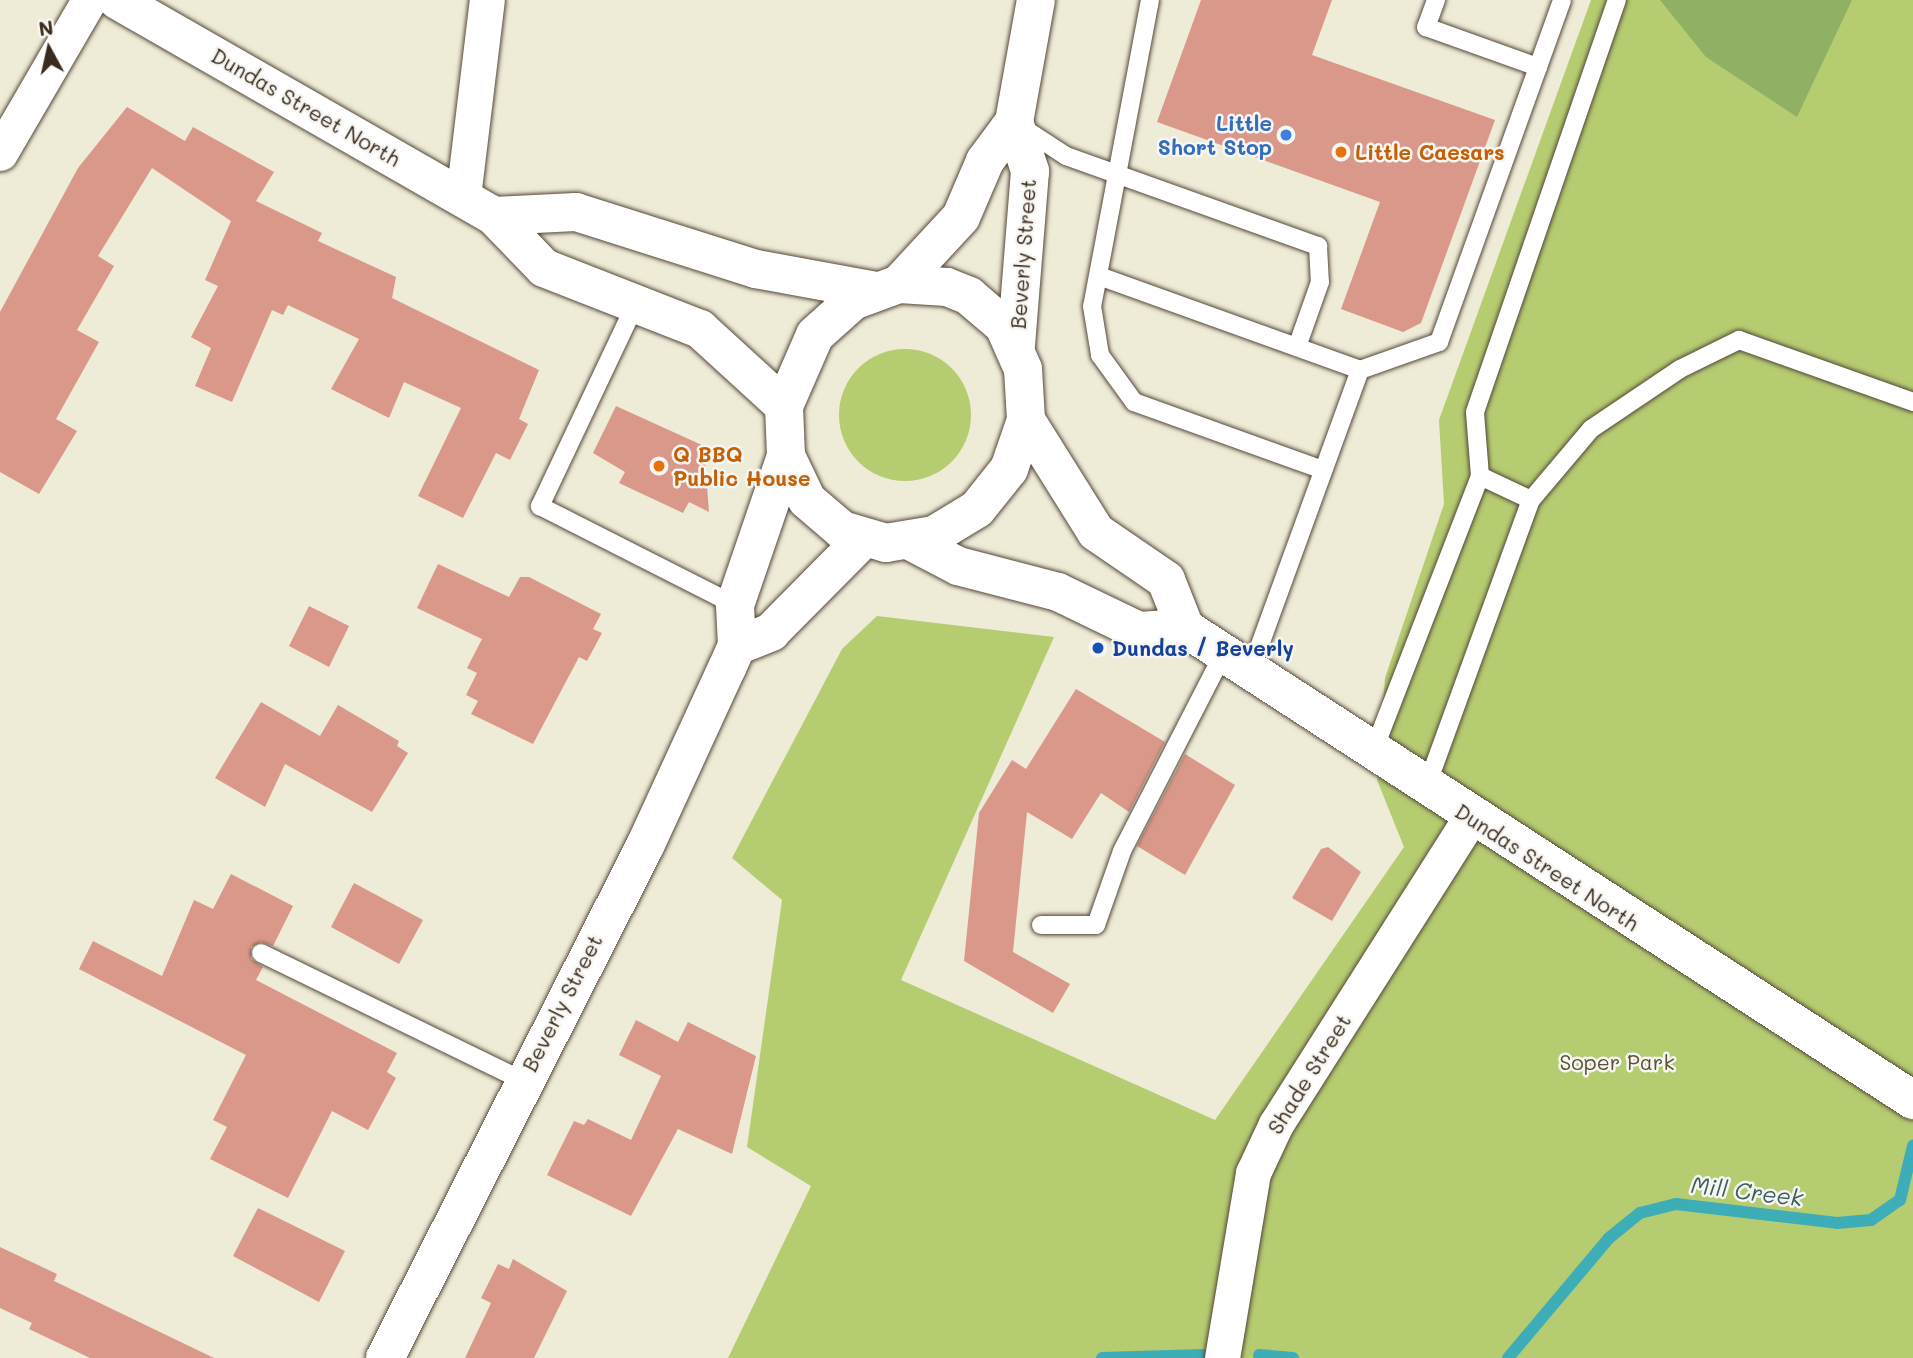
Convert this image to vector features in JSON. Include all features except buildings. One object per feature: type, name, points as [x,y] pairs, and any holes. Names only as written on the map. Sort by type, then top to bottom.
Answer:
[{"type":"main road","name":"Dundas Street North","points":[[117,0],[478,207],[544,268],[700,329],[784,406]]},
{"type":"main road","name":"Beverly Street","points":[[888,287],[961,217],[985,161],[1014,122],[1036,0]]},
{"type":"main road","name":"Beverly Street","points":[[1014,122],[1030,171],[1016,346]]},
{"type":"main road","points":[[478,207],[576,212],[756,269],[968,296],[1004,326],[1016,346],[1026,420],[1096,532],[1166,580],[1185,628],[1139,631],[1058,592],[958,566],[911,541]]},
{"type":"main road","points":[[888,287],[853,301],[815,335],[784,406],[786,456],[815,508],[863,539],[911,541],[957,524],[986,500],[1009,469],[1026,420]]},
{"type":"main road","name":"Beverly Street","points":[[385,1358],[654,826],[737,646],[735,604],[786,456]]},
{"type":"main road","points":[[737,646],[771,632],[863,539]]},
{"type":"main road","name":"Dundas Street North","points":[[1185,628],[1239,659],[1470,818],[1908,1097]]},
{"type":"street","points":[[0,153],[89,0]]},
{"type":"street","points":[[478,207],[486,0]]},
{"type":"street","name":"Shade Street","points":[[1222,1358],[1253,1172],[1276,1124],[1470,818]]},
{"type":"lane","points":[[1150,0],[1093,306],[1100,355],[1134,402],[1323,470]]},
{"type":"lane","points":[[1436,0],[1426,27],[1538,67]]},
{"type":"lane","points":[[1099,276],[1360,370],[1439,342],[1562,0]]},
{"type":"lane","points":[[1373,752],[1480,476],[1475,412],[1617,0]]},
{"type":"lane","points":[[1014,122],[1066,156],[1318,246],[1320,282],[1297,347]]},
{"type":"lane","points":[[636,303],[540,506],[735,604]]},
{"type":"lane","points":[[1426,788],[1531,500],[1591,429],[1681,369],[1739,341],[1913,401]]},
{"type":"lane","points":[[1041,925],[1096,925],[1122,851],[1239,659],[1323,470],[1360,370]]},
{"type":"lane","points":[[1480,476],[1531,500]]},
{"type":"lane","points":[[261,953],[523,1081]]},
{"type":"green space","name":"Soper Park","points":[[1591,0],[1913,0],[1913,1358],[728,1358],[811,1186],[747,1147],[782,900],[732,858],[842,649],[877,616],[1054,637],[901,980],[1215,1120],[1404,847],[1377,780],[1385,678],[1444,504],[1439,420]]},
{"type":"green space","points":[[1660,0],[1852,0],[1797,117],[1706,57]]},
{"type":"green space","points":[[905,349],[930,354],[952,368],[966,390],[971,415],[966,440],[952,462],[930,476],[905,481],[880,476],[858,462],[844,440],[839,415],[844,390],[858,368],[880,354]]},
{"type":"waterway","name":"Mill Creek","points":[[1508,1358],[1609,1238],[1640,1213],[1676,1204],[1837,1223],[1871,1220],[1900,1200],[1913,1146]]},
{"type":"waterway","name":"Mill Creek","points":[[1102,1358],[1203,1355]]},
{"type":"waterway","name":"Mill Creek","points":[[1259,1355],[1293,1358]]},
{"type":"place","name":"Little Short Stop","points":[[1286,135]]},
{"type":"place","name":"Little Caesars","points":[[1341,152]]},
{"type":"place","name":"Q BBQ Public House","points":[[659,466]]},
{"type":"place","name":"Dundas / Beverly","points":[[1098,648]]}]
